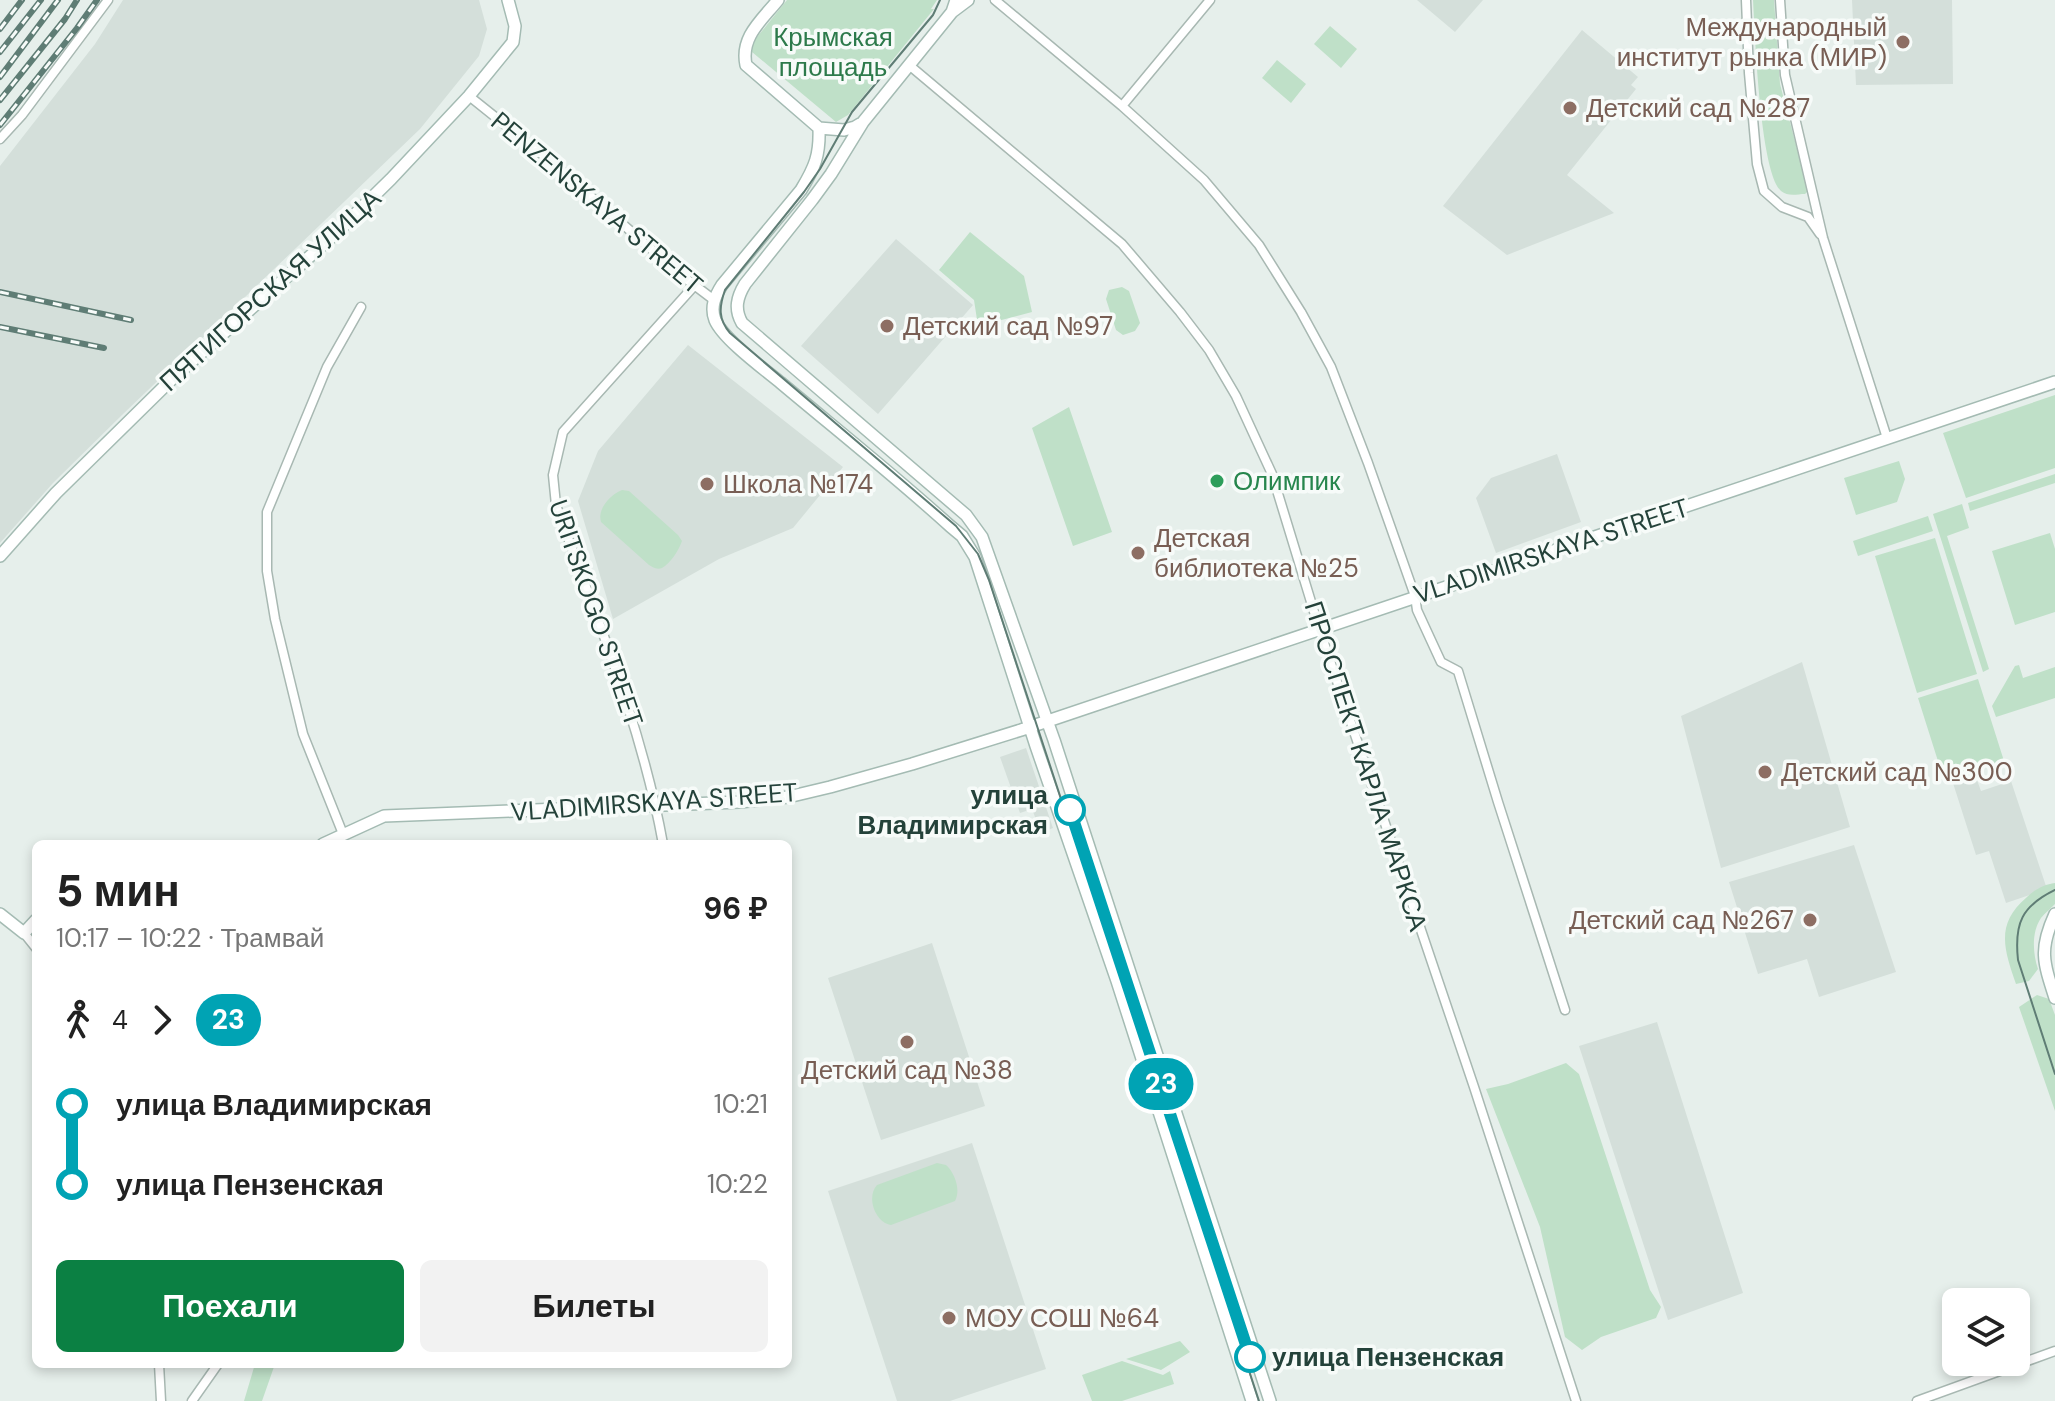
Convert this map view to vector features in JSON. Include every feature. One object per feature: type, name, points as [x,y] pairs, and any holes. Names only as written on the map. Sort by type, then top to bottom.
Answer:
[{"type":"main road","points":[[496,0],[509,6]]},
{"type":"main road","points":[[778,0],[748,38],[744,53],[746,65],[819,128],[844,130],[863,122]]},
{"type":"main road","points":[[968,0],[954,6],[863,122],[825,182],[745,284],[738,296],[737,311],[742,323],[973,522],[982,537],[1047,721],[1270,1401]]},
{"type":"main road","name":"ПЯТИГОРСКАЯ УЛИЦА","points":[[0,556],[56,493],[173,378],[335,234],[469,96],[513,42],[515,26],[509,6]]},
{"type":"main road","points":[[737,311],[714,300],[722,285],[801,190],[817,160],[819,128]]},
{"type":"main road","name":"PENZENSKAYA STREET","points":[[714,300],[715,319],[727,336],[962,536],[975,557],[1117,981],[1252,1401]]},
{"type":"main road","name":"VLADIMIRSKAYA STREET","points":[[331,840],[384,816],[656,806],[788,797],[912,764],[1047,721],[2055,382]]},
{"type":"main road","points":[[0,914],[24,933],[32,924]]},
{"type":"main road","points":[[2055,914],[2043,951],[2055,998]]},
{"type":"street","points":[[0,139],[22,115],[108,0]]},
{"type":"street","points":[[995,0],[1122,106],[1204,180],[1259,245],[1288,290],[1331,367],[1368,463],[1415,596],[1417,610],[1441,662],[1458,671],[1565,1010]]},
{"type":"street","points":[[1122,106],[1210,0]]},
{"type":"street","points":[[1746,0],[1757,164],[1764,191],[1782,207],[1808,217],[1823,238]]},
{"type":"street","points":[[1780,0],[1785,75],[1823,238],[1887,438]]},
{"type":"street","name":"ПРОСПЕКТ КАРЛА МАРКСА","points":[[909,65],[1122,244],[1209,350],[1236,396],[1272,474],[1319,628],[1576,1401]]},
{"type":"street","name":"PENZENSKAYA STREET","points":[[469,96],[714,300]]},
{"type":"street","name":"URITSKOGO STREET","points":[[662,840],[637,736],[556,505],[553,475],[563,432],[694,286]]},
{"type":"street","points":[[343,834],[303,734],[282,648],[267,571],[267,512],[327,367],[361,307]]},
{"type":"street","points":[[24,933],[32,943]]},
{"type":"street","points":[[1917,1401],[2055,1351]]},
{"type":"street","points":[[159,1368],[161,1401]]},
{"type":"street","points":[[192,1401],[215,1368]]},
{"type":"shaded area","points":[[123,0],[479,0],[487,29],[479,56],[420,129],[53,483],[0,543],[0,166],[95,44]]},
{"type":"shaded area","points":[[1417,0],[1483,0],[1455,32]]},
{"type":"shaded area","name":"Международный институт рынка (МИР)","points":[[1852,0],[1952,0],[1953,84],[1856,85]]},
{"type":"shaded area","points":[[1582,30],[1638,77],[1631,85],[1636,89],[1567,175],[1614,213],[1507,255],[1443,206]]},
{"type":"shaded area","name":"Детский сад №97","points":[[896,239],[973,305],[878,414],[801,346]]},
{"type":"shaded area","name":"Школа №174","points":[[688,345],[843,467],[793,528],[719,559],[613,619],[578,501],[598,451]]},
{"type":"shaded area","points":[[1557,454],[1581,522],[1496,553],[1476,498],[1491,478]]},
{"type":"shaded area","name":"Детский сад №300","points":[[1802,662],[1850,827],[1721,868],[1681,716]]},
{"type":"shaded area","points":[[1026,748],[1053,828],[1041,833],[1032,809],[1020,813],[1000,757]]},
{"type":"shaded area","points":[[1974,772],[1981,791],[2011,781],[2047,889],[2006,903],[1989,851],[1976,855],[1952,780]]},
{"type":"shaded area","name":"Детский сад №267","points":[[1854,845],[1896,972],[1819,997],[1807,959],[1758,974],[1729,882]]},
{"type":"shaded area","name":"Детский сад №38","points":[[932,943],[985,1106],[881,1140],[828,978]]},
{"type":"shaded area","points":[[1657,1022],[1743,1293],[1668,1320],[1579,1046]]},
{"type":"shaded area","name":"МОУ СОШ №64","points":[[972,1143],[1046,1369],[950,1401],[897,1401],[828,1191]]},
{"type":"green space","name":"Крымская площадь","points":[[787,0],[937,0],[931,9],[934,9],[848,115],[836,122],[752,52],[753,42]]},
{"type":"green space","points":[[1753,0],[1774,0],[1780,84],[1808,191],[1805,194],[1790,195],[1781,191],[1768,158],[1760,101]]},
{"type":"green space","points":[[1330,26],[1357,49],[1341,68],[1314,44]]},
{"type":"green space","points":[[1277,60],[1306,84],[1291,103],[1262,78]]},
{"type":"green space","points":[[970,232],[1024,276],[1032,312],[978,326],[974,300],[939,270]]},
{"type":"green space","points":[[1122,287],[1129,291],[1140,323],[1135,331],[1123,335],[1116,330],[1106,299],[1109,290]]},
{"type":"green space","points":[[2055,395],[2055,468],[1966,498],[1943,433]]},
{"type":"green space","points":[[1069,407],[1112,532],[1073,546],[1032,428]]},
{"type":"green space","points":[[1899,461],[1905,479],[1897,502],[1856,515],[1844,478]]},
{"type":"green space","points":[[2055,474],[2055,483],[1970,511],[1968,503]]},
{"type":"green space","points":[[622,490],[629,491],[682,541],[674,556],[662,568],[649,565],[601,522],[601,512],[606,503]]},
{"type":"green space","points":[[1962,504],[1969,528],[1947,536],[1989,669],[1983,672],[1933,514]]},
{"type":"green space","points":[[1928,516],[1933,531],[1858,556],[1853,541]]},
{"type":"green space","points":[[2050,533],[2055,549],[2055,612],[2015,625],[1992,551]]},
{"type":"green space","points":[[1935,538],[1977,674],[1917,693],[1875,556]]},
{"type":"green space","points":[[2019,665],[2023,678],[2055,667],[2055,698],[1996,717],[1992,706],[2015,666]]},
{"type":"green space","points":[[1978,679],[2004,761],[1944,780],[1918,698]]},
{"type":"green space","points":[[2055,883],[2055,904],[2041,918],[2034,937],[2038,969],[2029,981],[2016,984],[2006,948],[2006,927],[2017,907],[2033,892]]},
{"type":"green space","points":[[2037,995],[2049,999],[2055,1015],[2055,1111],[2019,1007]]},
{"type":"green space","points":[[1566,1063],[1579,1074],[1650,1290],[1661,1307],[1656,1318],[1601,1337],[1582,1350],[1565,1337],[1540,1227],[1486,1089]]},
{"type":"green space","points":[[937,1163],[946,1165],[954,1177],[957,1187],[955,1201],[891,1225],[885,1223],[872,1202],[877,1185]]},
{"type":"green space","points":[[1180,1341],[1190,1352],[1161,1370],[1126,1359]]},
{"type":"green space","points":[[1122,1361],[1163,1375],[1170,1371],[1174,1384],[1122,1401],[1092,1401],[1082,1375]]},
{"type":"green space","points":[[254,1368],[274,1368],[262,1401],[244,1401]]},
{"type":"tram line","points":[[940,0],[933,15],[852,112],[804,192],[725,290],[722,318],[730,333],[956,526],[978,554],[1259,1401]]},
{"type":"tram line","name":"23","points":[[1070,810],[1250,1357]]},
{"type":"tram line","points":[[2055,890],[2028,909],[2017,936],[2018,960],[2055,1074]]},
{"type":"railway","points":[[0,29],[22,0]]},
{"type":"railway","points":[[0,52],[41,0]]},
{"type":"railway","points":[[0,77],[58,0]]},
{"type":"railway","points":[[0,100],[77,0]]},
{"type":"railway","points":[[0,125],[97,0]]},
{"type":"railway","points":[[0,292],[131,320]]},
{"type":"railway","points":[[0,327],[104,348]]},
{"type":"place","name":"Международный институт рынка (МИР)","points":[[1903,42]]},
{"type":"place","name":"Детский сад №287","points":[[1570,108]]},
{"type":"place","name":"Детский сад №97","points":[[887,326]]},
{"type":"place","name":"Олимпик","points":[[1217,481]]},
{"type":"place","name":"Школа №174","points":[[707,484]]},
{"type":"place","name":"Детская библиотека №25","points":[[1138,553]]},
{"type":"place","name":"Детский сад №300","points":[[1765,772]]},
{"type":"place","name":"улица Владимирская","points":[[1070,810]]},
{"type":"place","name":"Детский сад №267","points":[[1810,920]]},
{"type":"place","name":"Детский сад №38","points":[[907,1042]]},
{"type":"place","name":"МОУ СОШ №64","points":[[949,1318]]},
{"type":"place","name":"улица Пензенская","points":[[1250,1357]]}]
